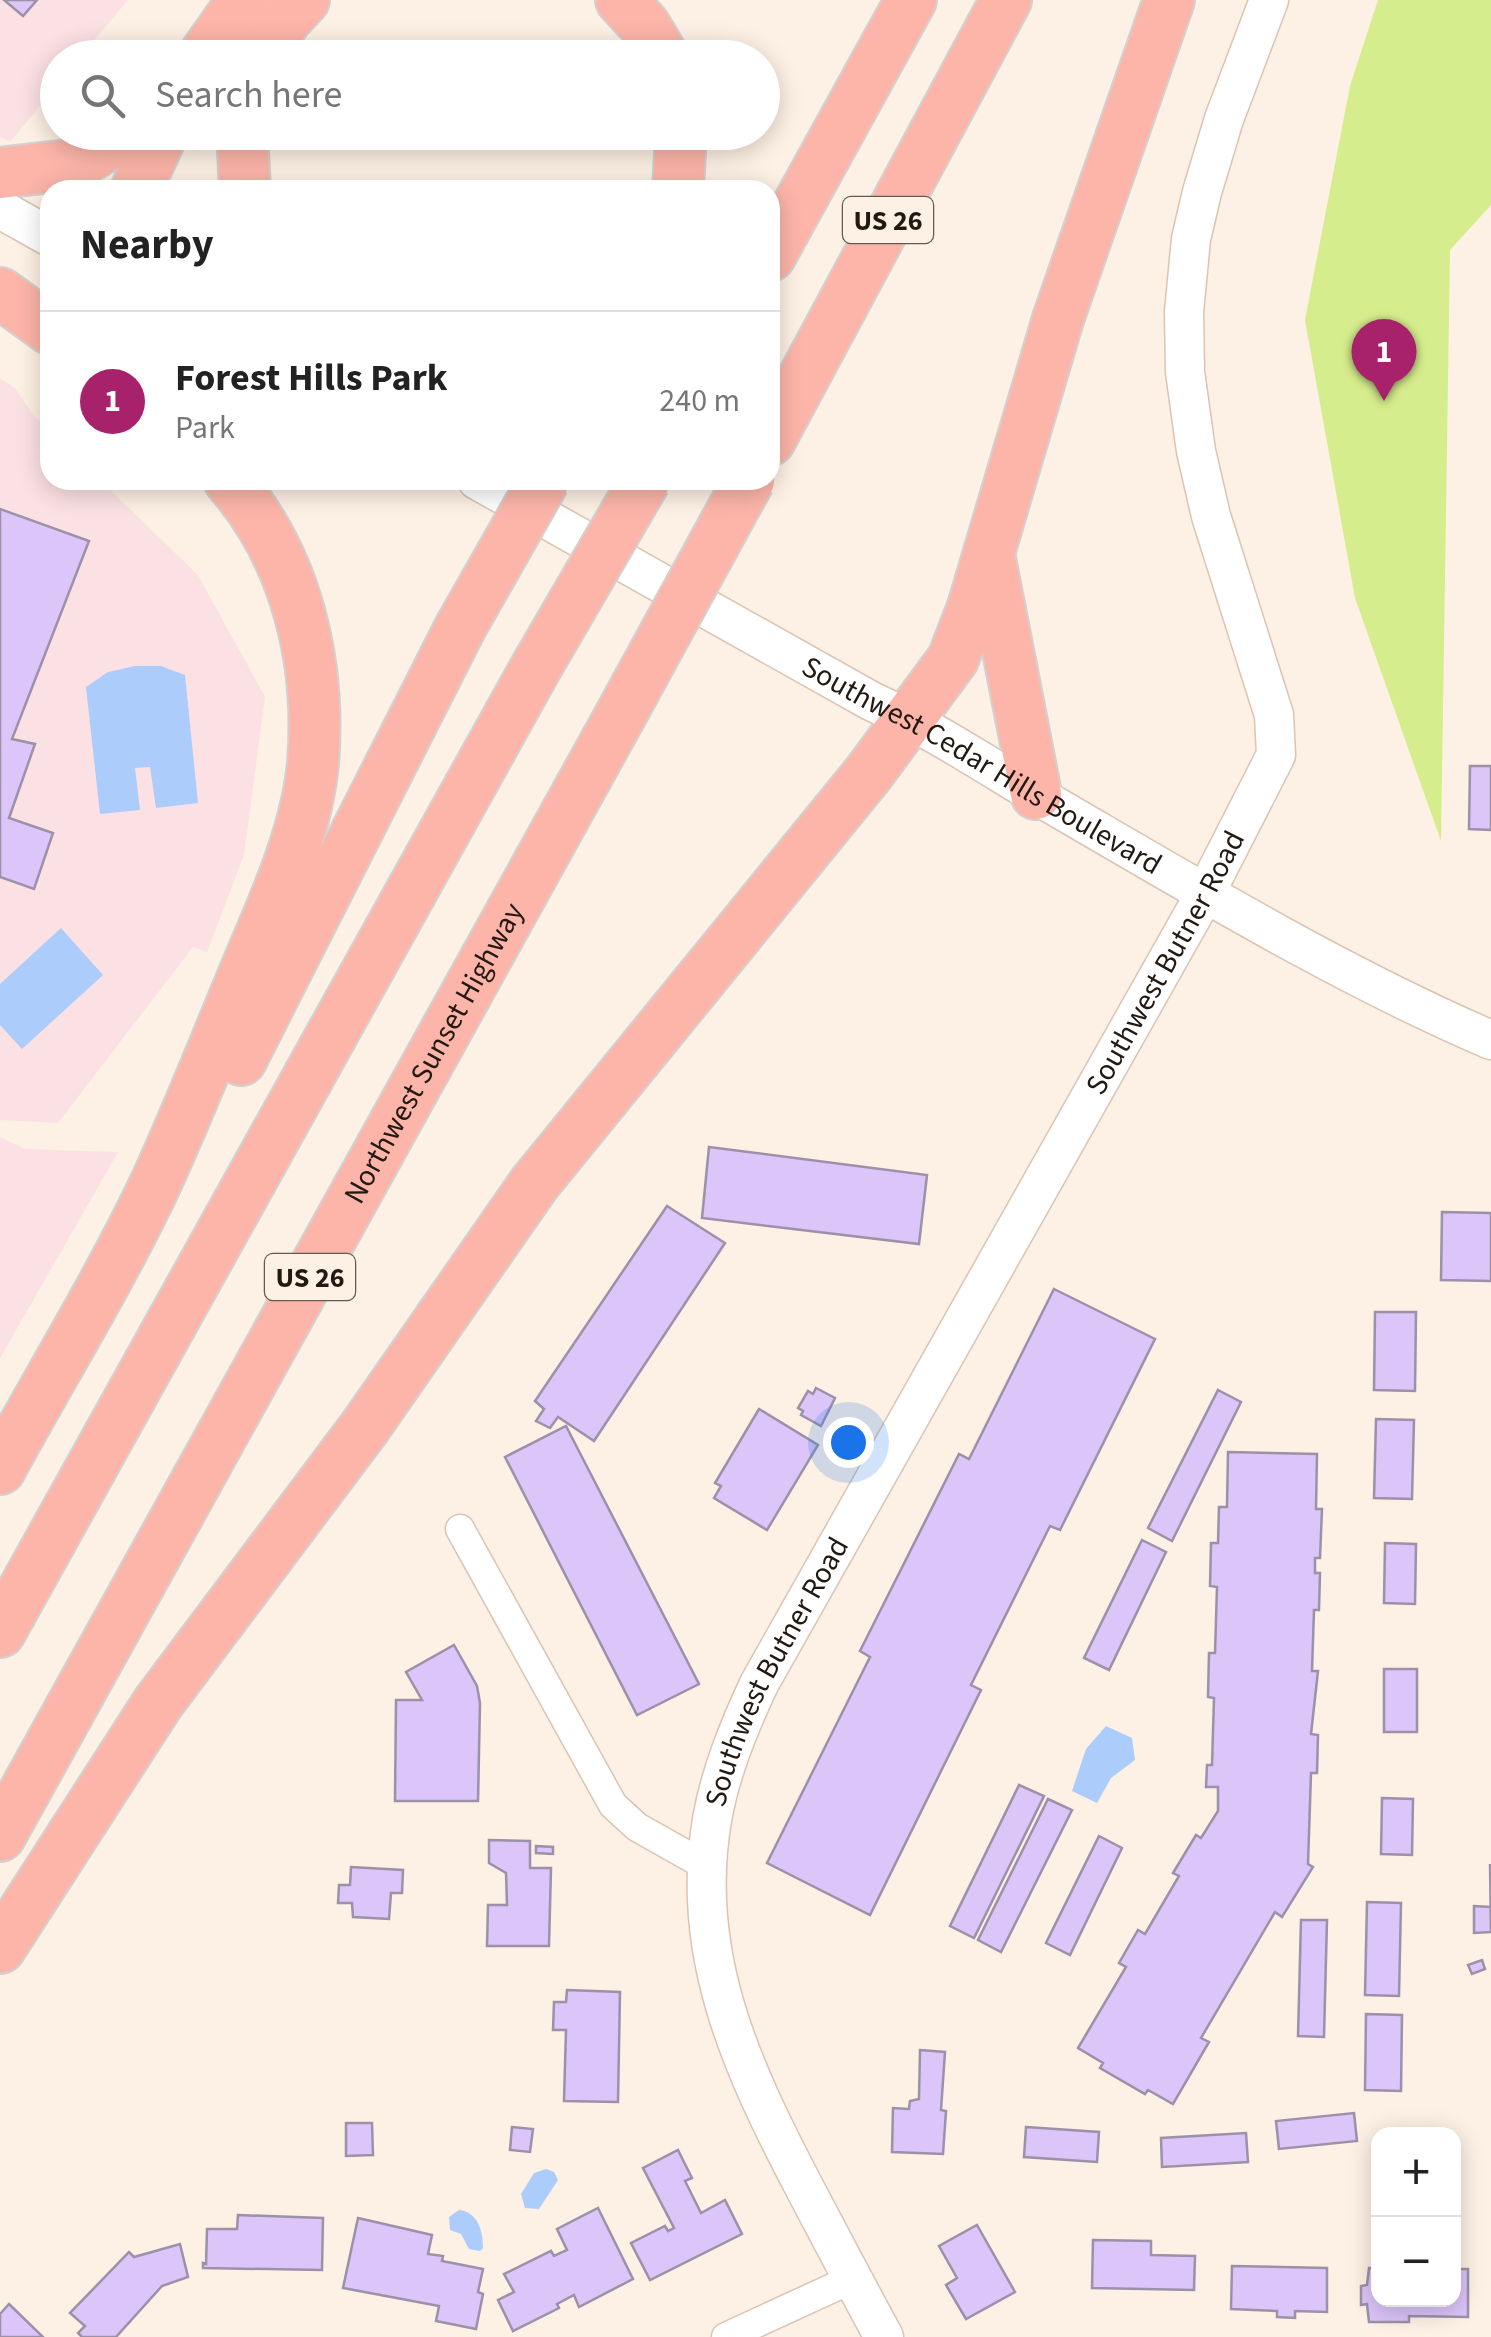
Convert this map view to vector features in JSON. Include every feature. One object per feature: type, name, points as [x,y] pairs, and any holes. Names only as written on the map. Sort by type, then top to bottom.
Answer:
[{"type":"highway","points":[[215,40],[243,0]]},
{"type":"highway","points":[[272,40],[304,0]]},
{"type":"highway","points":[[622,0],[653,40]]},
{"type":"highway","name":"US 26","points":[[780,238],[912,0]]},
{"type":"highway","name":"US 26","points":[[780,421],[1006,0]]},
{"type":"highway","points":[[0,1948],[158,1704],[365,1427],[534,1184],[910,718],[953,659],[973,608],[1058,320],[1169,0]]},
{"type":"highway","points":[[0,173],[77,164],[99,150]]},
{"type":"highway","points":[[141,180],[155,150]]},
{"type":"highway","points":[[243,150],[244,180]]},
{"type":"highway","points":[[679,180],[680,150]]},
{"type":"highway","points":[[0,293],[40,322]]},
{"type":"highway","points":[[0,1469],[151,1192],[272,908],[299,830],[312,768],[316,702],[308,641],[286,572],[236,490]]},
{"type":"highway","points":[[151,1192],[218,1106],[460,628],[538,490]]},
{"type":"highway","points":[[0,1632],[535,670],[639,490]]},
{"type":"highway","name":"Northwest Sunset Highway","points":[[0,1836],[743,490]]},
{"type":"highway","points":[[988,551],[1036,794]]},
{"type":"street","name":"Southwest Butner Road","points":[[884,2337],[762,2107],[736,2045],[718,1982],[709,1930],[712,1819],[736,1734],[759,1684],[1206,892],[1276,755],[1274,715],[1211,516],[1196,451],[1185,372],[1184,312],[1191,239],[1202,192],[1224,119],[1269,0]]},
{"type":"street","points":[[0,209],[40,231]]},
{"type":"street","name":"Southwest Cedar Hills Boulevard","points":[[495,490],[871,701],[910,718],[1206,892],[1416,1005],[1491,1040]]},
{"type":"street","points":[[460,1529],[613,1805],[636,1827],[708,1867]]},
{"type":"street","points":[[726,2337],[852,2278]]},
{"type":"shaded area","points":[[0,0],[128,0],[94,40],[40,40],[40,106],[10,142],[0,137]]},
{"type":"shaded area","points":[[0,378],[15,388],[40,422],[40,490],[110,490],[198,575],[265,697],[244,855],[207,952],[193,947],[58,1123],[0,1120]]},
{"type":"shaded area","points":[[0,1137],[25,1149],[118,1152],[0,1358]]},
{"type":"green space","points":[[1378,0],[1491,0],[1491,205],[1450,250],[1441,841],[1355,598],[1305,320],[1350,86]]},
{"type":"water","points":[[161,666],[185,675],[198,803],[156,808],[150,767],[135,768],[140,810],[100,814],[86,687],[108,672]]},
{"type":"water","points":[[61,928],[103,975],[22,1049],[0,1025],[0,984]]},
{"type":"water","points":[[1106,1726],[1132,1738],[1135,1760],[1111,1778],[1097,1803],[1072,1791],[1086,1749]]},
{"type":"water","points":[[546,2169],[554,2172],[558,2180],[539,2209],[525,2208],[521,2194],[534,2173]]},
{"type":"water","points":[[459,2210],[471,2214],[478,2223],[483,2242],[480,2251],[469,2249],[461,2234],[450,2230],[449,2217]]},
{"type":"building","points":[[4,0],[37,0],[23,16]]},
{"type":"building","points":[[0,509],[89,541],[12,739],[35,744],[9,818],[53,833],[34,889],[0,877]]},
{"type":"building","points":[[1470,766],[1491,766],[1491,830],[1469,829]]},
{"type":"building","points":[[709,1147],[927,1175],[919,1244],[702,1218]]},
{"type":"building","points":[[667,1206],[725,1243],[594,1441],[558,1417],[550,1428],[536,1421],[544,1409],[535,1401]]},
{"type":"building","points":[[1442,1212],[1491,1213],[1491,1281],[1441,1280]]},
{"type":"building","points":[[1054,1289],[1155,1339],[1060,1530],[1050,1526],[971,1685],[981,1690],[870,1915],[767,1863],[870,1657],[860,1651],[959,1454],[969,1459]]},
{"type":"building","points":[[1375,1312],[1416,1312],[1415,1391],[1374,1390]]},
{"type":"building","points":[[816,1388],[835,1398],[821,1426],[801,1415],[803,1411],[798,1408],[808,1391],[813,1394]]},
{"type":"building","points":[[1218,1390],[1241,1402],[1172,1541],[1148,1528]]},
{"type":"building","points":[[759,1409],[818,1445],[767,1530],[714,1498],[721,1486],[715,1483]]},
{"type":"building","points":[[1376,1419],[1414,1420],[1412,1499],[1374,1498]]},
{"type":"building","points":[[566,1426],[699,1684],[637,1715],[505,1457]]},
{"type":"building","points":[[1228,1452],[1317,1454],[1316,1509],[1322,1509],[1320,1558],[1315,1558],[1315,1573],[1320,1573],[1312,1671],[1318,1671],[1311,1734],[1318,1735],[1317,1773],[1311,1773],[1308,1864],[1313,1867],[1282,1917],[1275,1912],[1201,2038],[1209,2042],[1173,2104],[1148,2090],[1145,2094],[1100,2068],[1103,2063],[1078,2048],[1126,1967],[1119,1963],[1138,1930],[1145,1934],[1179,1876],[1173,1873],[1196,1835],[1201,1838],[1218,1811],[1218,1787],[1206,1787],[1207,1765],[1212,1765],[1214,1698],[1208,1697],[1209,1653],[1215,1653],[1217,1587],[1210,1586],[1211,1543],[1218,1543],[1219,1507],[1227,1507]]},
{"type":"building","points":[[1142,1540],[1166,1552],[1109,1670],[1084,1658]]},
{"type":"building","points":[[1385,1543],[1416,1544],[1415,1604],[1384,1603]]},
{"type":"building","points":[[454,1645],[477,1686],[480,1703],[478,1801],[395,1801],[396,1700],[422,1700],[406,1672]]},
{"type":"building","points":[[1384,1669],[1417,1669],[1417,1732],[1384,1732]]},
{"type":"building","points":[[1019,1785],[1044,1796],[974,1938],[950,1926]]},
{"type":"building","points":[[1382,1798],[1413,1799],[1412,1855],[1381,1854]]},
{"type":"building","points":[[1048,1799],[1072,1810],[1001,1952],[978,1940]]},
{"type":"building","points":[[1099,1836],[1122,1848],[1070,1955],[1046,1943]]},
{"type":"building","points":[[489,1840],[530,1841],[530,1868],[551,1868],[549,1946],[487,1946],[488,1905],[507,1905],[506,1873],[489,1863]]},
{"type":"building","points":[[536,1846],[553,1847],[553,1854],[536,1853]]},
{"type":"building","points":[[351,1867],[403,1870],[402,1893],[391,1893],[389,1919],[353,1917],[352,1903],[338,1903],[339,1885],[350,1885]]},
{"type":"building","points":[[1367,1902],[1401,1903],[1399,1996],[1365,1995]]},
{"type":"building","points":[[1474,1906],[1491,1907],[1491,1932],[1474,1933]]},
{"type":"building","points":[[1301,1920],[1327,1920],[1324,2037],[1298,2036]]},
{"type":"building","points":[[1482,1960],[1485,1969],[1472,1974],[1468,1965]]},
{"type":"building","points":[[567,1990],[620,1992],[618,2102],[564,2101],[566,2030],[553,2030],[554,2002],[566,2002]]},
{"type":"building","points":[[1366,2014],[1402,2015],[1401,2091],[1365,2090]]},
{"type":"building","points":[[920,2050],[945,2052],[943,2154],[892,2152],[893,2108],[909,2109],[910,2101],[919,2099]]},
{"type":"building","points":[[1354,2113],[1357,2141],[1279,2149],[1276,2121]]},
{"type":"building","points":[[346,2123],[372,2123],[373,2155],[346,2156]]},
{"type":"building","points":[[512,2127],[533,2129],[530,2152],[510,2150]]},
{"type":"building","points":[[1026,2127],[1099,2132],[1097,2162],[1024,2157]]},
{"type":"building","points":[[1246,2133],[1248,2162],[1162,2167],[1161,2138]]},
{"type":"building","points":[[678,2150],[692,2178],[685,2181],[701,2213],[725,2200],[742,2234],[650,2280],[631,2243],[665,2226],[668,2231],[674,2228],[643,2168]]},
{"type":"building","points":[[598,2208],[633,2279],[579,2307],[574,2295],[557,2304],[559,2308],[513,2331],[498,2300],[514,2292],[504,2274],[551,2251],[554,2256],[567,2250],[557,2229]]},
{"type":"building","points":[[238,2215],[323,2218],[322,2270],[203,2268],[207,2229],[237,2229]]},
{"type":"building","points":[[358,2218],[432,2235],[428,2254],[443,2256],[442,2261],[483,2269],[476,2329],[436,2321],[439,2306],[343,2288]]},
{"type":"building","points":[[977,2225],[1015,2292],[966,2319],[946,2285],[957,2278],[939,2246]]},
{"type":"building","points":[[1093,2240],[1151,2241],[1151,2255],[1195,2256],[1194,2290],[1092,2288]]},
{"type":"building","points":[[180,2244],[188,2277],[162,2286],[116,2337],[82,2337],[78,2333],[85,2326],[70,2313],[129,2252],[134,2257]]},
{"type":"building","points":[[1232,2266],[1327,2268],[1327,2312],[1295,2311],[1295,2318],[1277,2317],[1277,2311],[1231,2309]]},
{"type":"building","points":[[1371,2268],[1371,2307],[1461,2307],[1461,2269],[1468,2269],[1468,2317],[1409,2316],[1409,2322],[1369,2322],[1367,2304],[1361,2305],[1361,2286],[1367,2285]]},
{"type":"building","points":[[9,2304],[43,2337],[0,2337],[0,2314]]},
{"type":"place","name":"Forest Hills Park","points":[[1384,401]]}]
